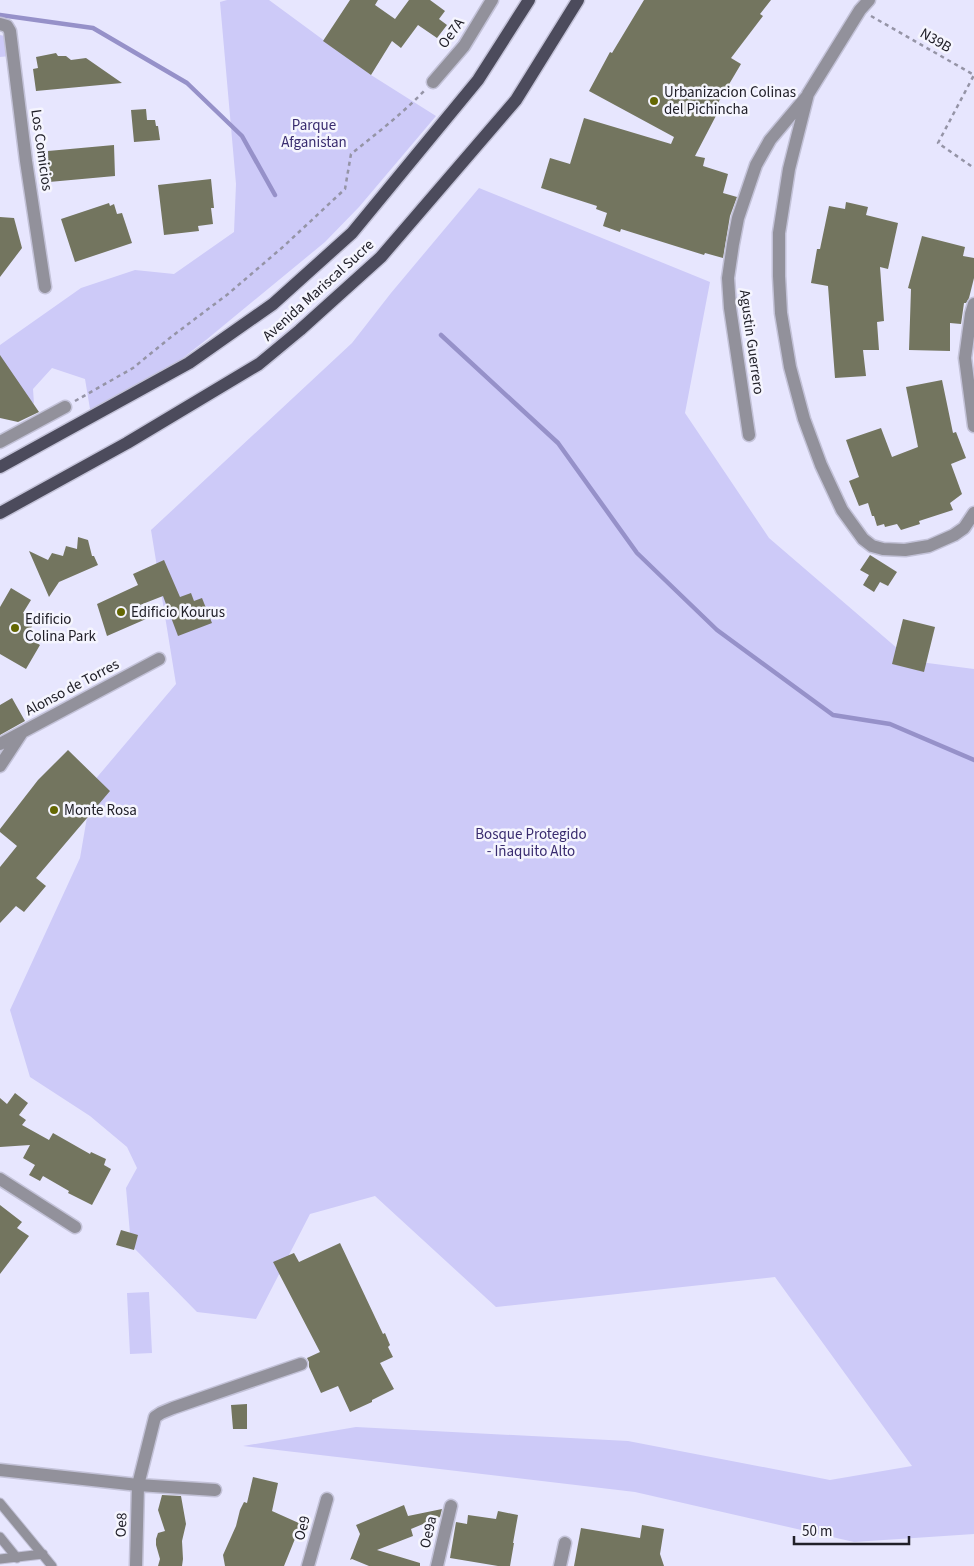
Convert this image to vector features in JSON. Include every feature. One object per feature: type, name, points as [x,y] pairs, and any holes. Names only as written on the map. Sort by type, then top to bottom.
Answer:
[{"type":"main road","name":"Avenida Mariscal Sucre","points":[[0,467],[189,363],[273,304],[352,233],[478,80],[529,0]]},
{"type":"main road","name":"Avenida Mariscal Sucre","points":[[0,513],[127,443],[260,364],[300,330],[381,257],[516,100],[578,0]]},
{"type":"street","name":"Oe7A","points":[[433,82],[464,46],[492,0]]},
{"type":"street","points":[[869,0],[860,10],[808,94],[790,168],[779,233],[781,313],[790,368],[804,419],[821,465],[842,510],[862,539],[872,546],[883,550],[905,550],[929,546],[959,532],[974,513]]},
{"type":"street","name":"Los Comicios","points":[[0,24],[7,26],[10,31],[26,161],[45,286]]},
{"type":"street","name":"Agustin Guerrero","points":[[749,435],[730,308],[728,278],[735,235],[738,218],[756,165],[770,140],[808,94]]},
{"type":"street","points":[[974,304],[965,358],[974,426]]},
{"type":"street","points":[[0,442],[66,407]]},
{"type":"street","name":"Alonso de Torres","points":[[0,744],[159,659]]},
{"type":"street","points":[[0,766],[22,732]]},
{"type":"street","points":[[0,1179],[75,1227]]},
{"type":"street","name":"Oe8","points":[[136,1566],[138,1485],[155,1417],[161,1412],[302,1364]]},
{"type":"street","points":[[0,1470],[138,1485],[215,1490]]},
{"type":"street","name":"Oe9","points":[[308,1566],[326,1499]]},
{"type":"street","name":"Oe9a","points":[[437,1566],[451,1506]]},
{"type":"street","points":[[560,1566],[565,1543]]},
{"type":"lane","points":[[0,1503],[52,1566]]},
{"type":"lane","points":[[0,1537],[18,1558]]},
{"type":"lane","points":[[0,1559],[43,1554]]},
{"type":"path","name":"N39B","points":[[860,10],[974,75],[938,143],[974,168]]},
{"type":"path","points":[[66,407],[133,368],[228,294],[284,246],[345,190],[351,154],[414,102],[433,82]]},
{"type":"green space","name":"Parque Afganistan","points":[[227,0],[269,0],[371,75],[436,116],[359,207],[325,242],[206,340],[139,392],[91,415],[85,379],[52,368],[33,389],[34,404],[19,389],[0,357],[0,345],[81,288],[135,270],[174,274],[234,232],[236,184],[220,2]]},
{"type":"green space","points":[[0,35],[9,37],[10,56],[0,57]]},
{"type":"green space","name":"Bosque Protegido - Iñaquito Alto","points":[[479,188],[710,282],[685,413],[769,538],[912,661],[974,669],[974,1534],[854,1542],[635,1492],[243,1446],[356,1427],[628,1441],[830,1480],[912,1466],[775,1277],[496,1307],[375,1196],[310,1214],[256,1319],[197,1312],[131,1245],[126,1188],[137,1168],[127,1147],[90,1116],[30,1077],[10,1010],[80,858],[93,782],[176,684],[151,530],[352,343],[391,293]]},
{"type":"green space","points":[[149,1292],[152,1353],[130,1354],[127,1293]]},
{"type":"building","points":[[350,0],[378,0],[375,5],[395,19],[409,0],[430,0],[445,11],[439,19],[447,25],[437,38],[418,25],[401,48],[392,41],[371,75],[323,41]]},
{"type":"building","points":[[644,0],[771,0],[760,14],[763,16],[731,58],[741,64],[715,108],[719,110],[695,156],[705,158],[703,166],[728,174],[723,193],[737,197],[730,216],[723,258],[705,253],[704,255],[621,229],[620,232],[603,226],[607,213],[596,209],[597,206],[541,188],[550,158],[570,164],[584,118],[671,144],[674,137],[589,91],[610,52],[612,53]]},
{"type":"building","points":[[56,53],[58,56],[66,56],[71,60],[86,58],[122,83],[36,91],[33,69],[38,68],[36,57]]},
{"type":"building","points":[[146,109],[147,120],[155,120],[156,126],[158,126],[160,140],[134,142],[131,110]]},
{"type":"building","points":[[114,145],[115,176],[49,182],[48,151]]},
{"type":"building","points":[[211,179],[214,208],[211,208],[213,224],[198,226],[199,231],[164,235],[158,185]]},
{"type":"building","points":[[846,202],[868,207],[866,215],[898,223],[888,269],[880,267],[884,321],[877,322],[879,350],[863,350],[866,376],[835,378],[828,286],[811,283],[817,249],[820,249],[829,206],[845,209]]},
{"type":"building","points":[[109,203],[110,206],[114,204],[117,214],[122,213],[132,243],[75,262],[61,219]]},
{"type":"building","points":[[0,217],[14,218],[22,248],[0,277]]},
{"type":"building","points":[[922,236],[965,247],[963,256],[974,258],[974,278],[969,298],[964,303],[961,324],[950,323],[950,351],[909,350],[911,289],[908,288]]},
{"type":"building","points":[[0,355],[39,412],[18,422],[0,418]]},
{"type":"building","points":[[942,380],[953,433],[956,432],[966,458],[951,464],[962,494],[950,503],[953,510],[919,521],[920,524],[901,530],[897,524],[885,527],[884,524],[877,526],[868,503],[859,506],[849,481],[859,477],[846,440],[881,428],[892,457],[918,447],[906,387]]},
{"type":"building","points":[[78,537],[88,540],[92,556],[94,556],[98,565],[59,582],[49,597],[29,551],[48,560],[52,553],[63,556],[66,546],[77,549]]},
{"type":"building","points":[[870,555],[897,572],[888,586],[880,582],[874,592],[863,585],[869,575],[860,570]]},
{"type":"building","points":[[164,560],[180,597],[191,593],[194,601],[202,598],[212,623],[178,636],[163,596],[140,605],[146,619],[107,636],[97,604],[138,585],[133,574]]},
{"type":"building","name":"Edificio Colina Park","points":[[11,588],[31,600],[23,613],[36,620],[26,636],[40,645],[26,669],[0,654],[0,607]]},
{"type":"building","points":[[903,619],[935,627],[924,672],[892,664]]},
{"type":"building","points":[[12,698],[25,721],[0,735],[0,705]]},
{"type":"building","name":"Monte Rosa","points":[[68,750],[110,791],[36,878],[46,886],[24,912],[16,906],[0,923],[0,867],[17,846],[0,832],[0,829],[38,780]]},
{"type":"building","points":[[15,1093],[28,1103],[19,1115],[26,1120],[22,1125],[49,1140],[53,1133],[90,1154],[91,1152],[106,1159],[104,1165],[111,1169],[92,1205],[68,1193],[69,1191],[43,1176],[40,1181],[29,1175],[35,1165],[23,1158],[30,1145],[0,1147],[0,1098],[7,1104]]},
{"type":"building","points":[[0,1205],[22,1222],[17,1228],[29,1236],[0,1274]]},
{"type":"building","points":[[121,1230],[138,1235],[134,1250],[116,1245]]},
{"type":"building","points":[[340,1243],[383,1334],[385,1333],[390,1345],[388,1347],[393,1357],[380,1363],[394,1389],[350,1412],[338,1386],[321,1393],[307,1358],[320,1352],[273,1262],[294,1253],[299,1262]]},
{"type":"building","points":[[247,1404],[247,1429],[233,1429],[231,1405]]},
{"type":"building","points":[[253,1477],[278,1483],[272,1511],[301,1524],[284,1566],[225,1566],[223,1555],[236,1526],[240,1510],[244,1502],[247,1503]]},
{"type":"building","points":[[162,1495],[181,1496],[186,1524],[182,1541],[182,1566],[158,1566],[160,1559],[156,1539],[158,1533],[165,1531],[158,1510]]},
{"type":"building","points":[[404,1505],[408,1516],[442,1509],[440,1517],[411,1529],[413,1536],[377,1550],[420,1563],[420,1566],[369,1566],[352,1559],[350,1560],[360,1534],[356,1525]]},
{"type":"building","points":[[498,1511],[518,1515],[510,1566],[498,1566],[450,1558],[456,1522],[467,1524],[468,1515],[496,1519]]},
{"type":"building","points":[[642,1525],[664,1529],[660,1554],[664,1566],[574,1566],[581,1528],[640,1538]]},
{"type":"waterway","points":[[0,15],[93,28],[187,83],[242,136],[275,195]]},
{"type":"waterway","points":[[441,335],[558,443],[637,553],[717,630],[833,715],[890,724],[974,760]]},
{"type":"place","name":"Urbanizacion Colinas del Pichincha","points":[[654,101]]},
{"type":"place","name":"Edificio Kourus","points":[[121,612]]},
{"type":"place","name":"Edificio Colina Park","points":[[15,628]]},
{"type":"place","name":"Monte Rosa","points":[[54,810]]}]
